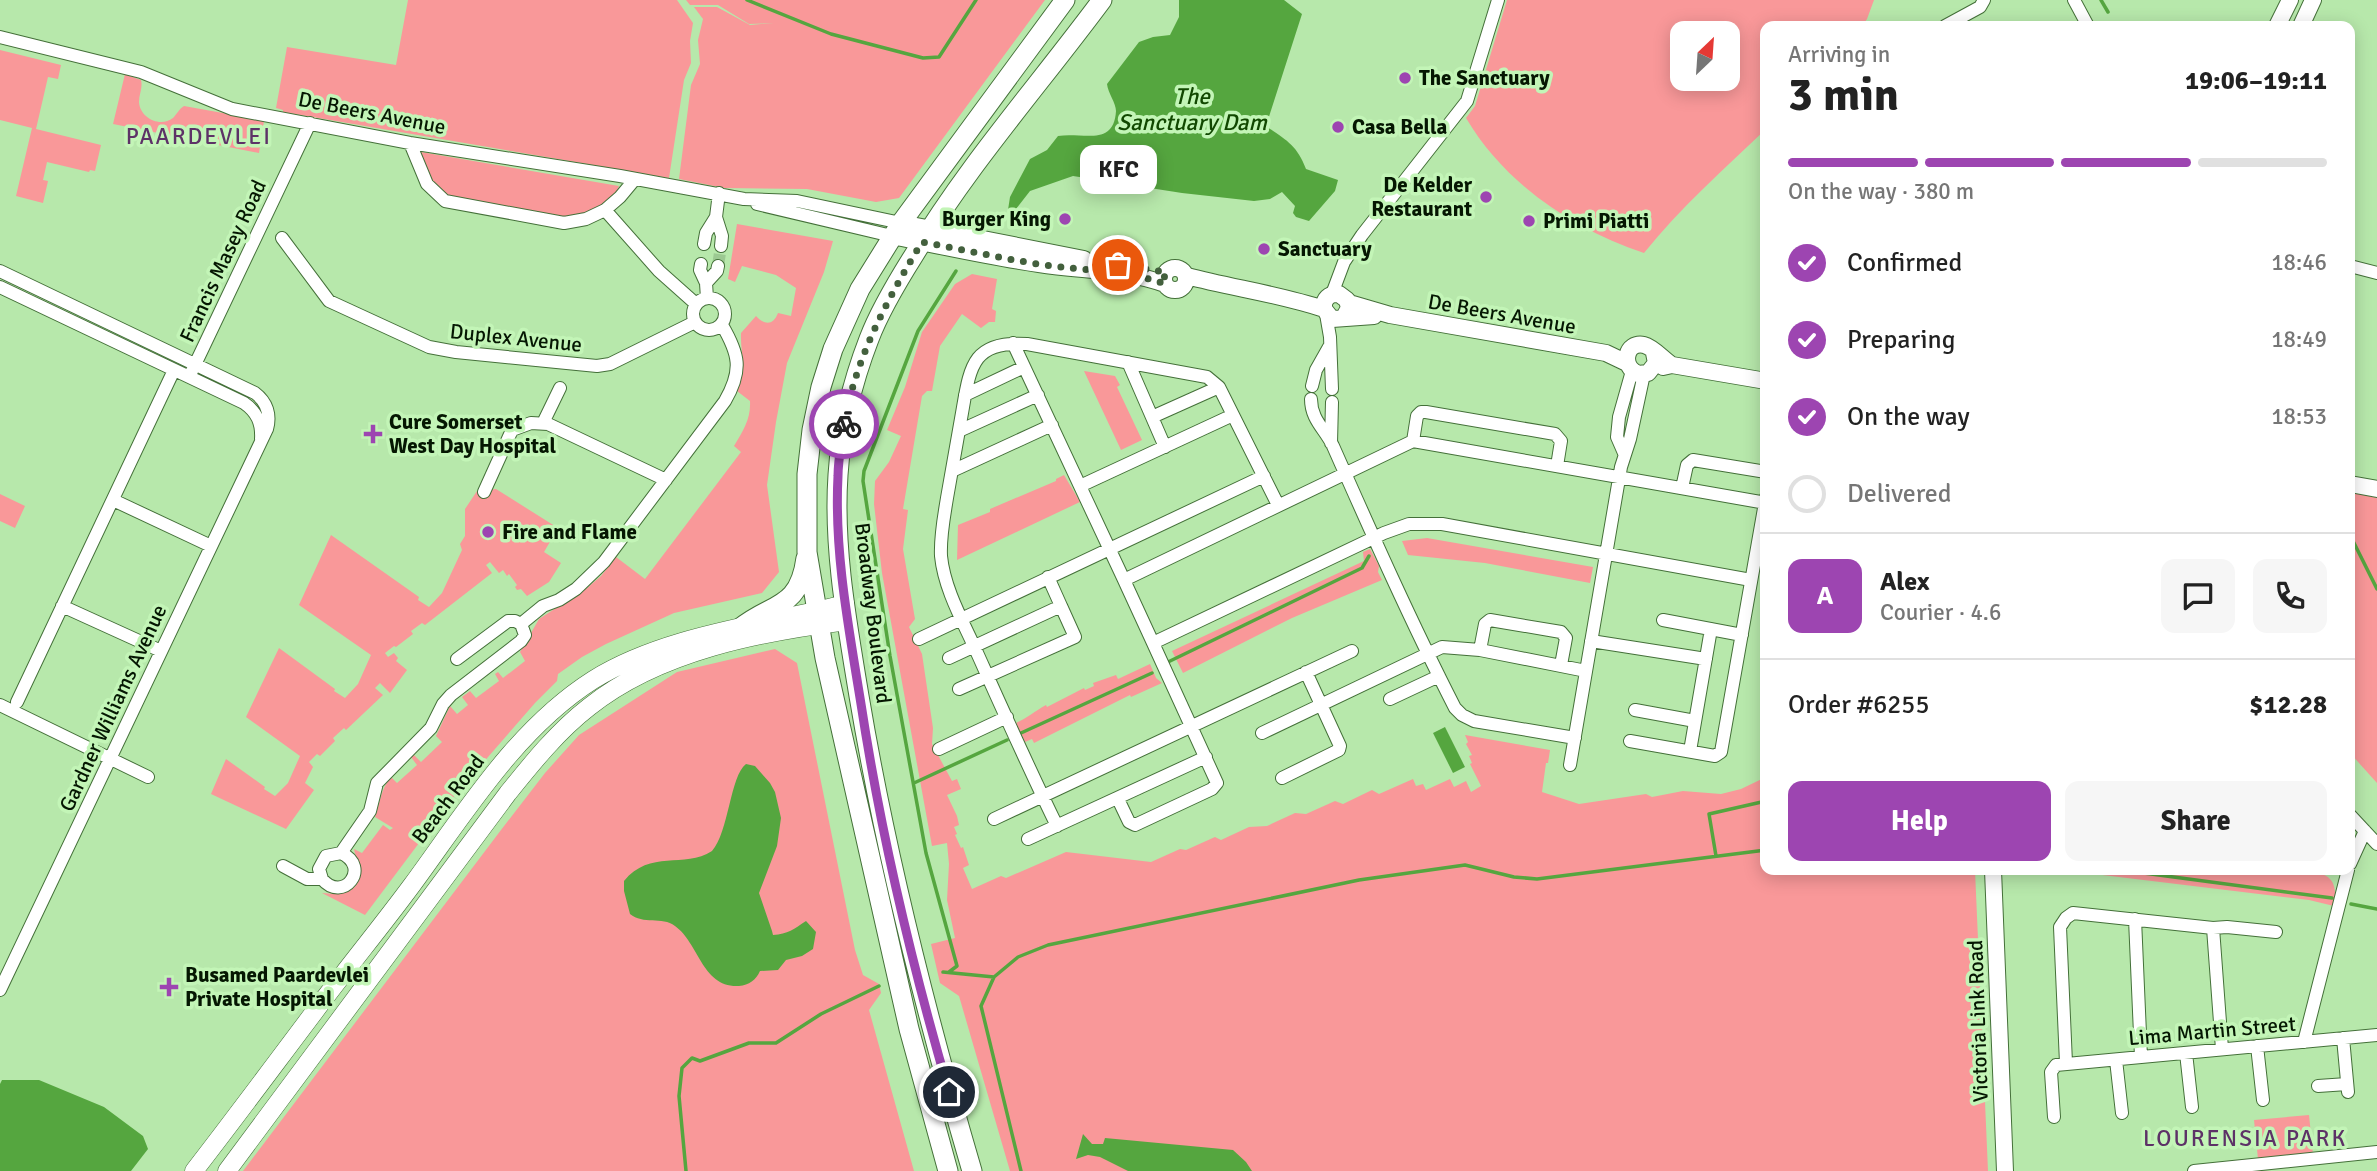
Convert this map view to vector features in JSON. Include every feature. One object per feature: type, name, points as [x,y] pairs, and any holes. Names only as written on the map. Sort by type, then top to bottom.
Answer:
[{"type":"main road","points":[[948,1171],[909,1029],[825,658],[807,552],[807,474],[821,387],[860,289],[896,230],[1065,0]]},
{"type":"main road","name":"Broadway Boulevard","points":[[972,1171],[933,1040],[897,892],[871,765],[846,613],[838,531],[838,476],[846,411],[858,368],[878,317],[946,202],[1102,0]]},
{"type":"main road","points":[[739,629],[750,620],[788,601],[800,583],[807,552]]},
{"type":"main road","name":"Beach Road","points":[[194,1171],[464,813],[513,752],[549,713],[594,680],[630,660],[664,646],[739,629],[846,613]]},
{"type":"main road","name":"Beach Road","points":[[227,1171],[508,793],[567,725],[591,705],[638,675],[664,664],[820,618]]},
{"type":"street","points":[[1497,0],[1467,101],[1368,227],[1345,262],[1329,342],[1316,370],[1311,393],[1315,422],[1331,443],[1455,708],[1468,719],[1574,738]]},
{"type":"street","points":[[1954,21],[1980,7],[1984,0]]},
{"type":"street","points":[[2074,0],[2085,21]]},
{"type":"street","points":[[2280,21],[2290,0]]},
{"type":"street","points":[[2303,21],[2313,0]]},
{"type":"street","name":"De Beers Avenue","points":[[0,37],[141,72],[232,109],[410,143],[719,193],[764,207],[926,235],[1041,265],[1093,268],[1166,278]]},
{"type":"street","name":"Francis Masey Road","points":[[189,377],[310,123]]},
{"type":"street","points":[[410,143],[427,184],[439,197],[452,204],[565,223],[586,219],[605,210],[635,178]]},
{"type":"street","points":[[719,193],[716,217],[722,236],[721,246]]},
{"type":"street","points":[[605,210],[659,271],[701,301],[714,299],[723,305],[726,315],[722,325],[708,331],[695,323],[693,313],[701,301],[706,283],[718,266]]},
{"type":"street","points":[[704,244],[706,233],[716,217]]},
{"type":"street","name":"De Beers Avenue","points":[[926,235],[957,233],[992,243],[1166,278],[1174,290],[1185,282],[1222,286],[1606,354],[1640,363],[1672,365],[1760,380]]},
{"type":"street","name":"Duplex Avenue","points":[[282,238],[329,301],[429,347],[456,352],[610,365],[695,323]]},
{"type":"street","points":[[701,264],[700,270],[706,283]]},
{"type":"street","points":[[2355,267],[2377,273]]},
{"type":"street","name":"Gardner Williams Avenue","points":[[0,271],[260,397],[269,418],[261,443],[0,990]]},
{"type":"street","points":[[0,287],[249,407],[260,422],[261,443]]},
{"type":"street","points":[[521,624],[543,606],[576,589],[604,562],[724,401],[732,386],[736,348],[722,325]]},
{"type":"street","points":[[1329,342],[1332,360],[1331,443]]},
{"type":"street","points":[[1013,343],[1217,781],[1212,789],[1135,825],[1129,822],[1118,799]]},
{"type":"street","points":[[1057,826],[987,677],[945,575],[942,532],[965,395],[976,359],[981,352],[1013,343],[1207,377],[1219,387],[1278,505]]},
{"type":"street","points":[[1128,362],[1165,446]]},
{"type":"street","points":[[1570,765],[1624,453],[1617,437],[1619,417],[1633,395],[1640,363]]},
{"type":"street","points":[[965,395],[1024,367]]},
{"type":"street","points":[[17,702],[174,370]]},
{"type":"street","points":[[1152,417],[1219,387]]},
{"type":"street","points":[[543,423],[560,388]]},
{"type":"street","points":[[959,432],[1038,395]]},
{"type":"street","points":[[1412,441],[1417,416],[1421,412],[1555,434],[1561,441],[1557,466]]},
{"type":"street","points":[[1080,486],[1233,415]]},
{"type":"street","points":[[484,492],[512,430],[525,424],[543,423],[666,480]]},
{"type":"street","points":[[952,471],[1052,425]]},
{"type":"street","points":[[1124,580],[1412,441],[1760,502]]},
{"type":"street","points":[[1682,488],[1686,465],[1693,460],[1760,471]]},
{"type":"street","points":[[919,639],[1264,477]]},
{"type":"street","points":[[2355,485],[2377,489]]},
{"type":"street","points":[[113,499],[211,546]]},
{"type":"street","points":[[1153,643],[1409,524],[1431,523],[1751,580]]},
{"type":"street","points":[[1630,741],[1714,756],[1721,752],[1760,530]]},
{"type":"street","points":[[959,689],[1075,637],[1048,577]]},
{"type":"street","points":[[62,606],[161,651]]},
{"type":"street","points":[[949,658],[1061,606]]},
{"type":"street","points":[[1480,650],[1485,624],[1490,620],[1561,632],[1566,638],[1561,666]]},
{"type":"street","points":[[1663,620],[1742,635]]},
{"type":"street","points":[[341,853],[370,811],[374,789],[380,778],[431,728],[443,704],[451,695],[521,641],[525,635],[521,624],[508,621],[457,659]]},
{"type":"street","points":[[1690,751],[1711,629]]},
{"type":"street","points":[[1591,641],[1706,659]]},
{"type":"street","points":[[1262,733],[1442,647],[1480,650],[1586,671]]},
{"type":"street","points":[[994,819],[1352,651]]},
{"type":"street","points":[[1282,778],[1339,750],[1340,746],[1306,672]]},
{"type":"street","points":[[1391,699],[1438,676]]},
{"type":"street","points":[[0,705],[148,776]]},
{"type":"street","points":[[1635,710],[1695,721]]},
{"type":"street","points":[[939,749],[1006,717]]},
{"type":"street","points":[[1028,839],[1206,757]]},
{"type":"street","points":[[2355,820],[2377,844]]},
{"type":"street","points":[[2355,853],[2365,831]]},
{"type":"street","points":[[341,853],[354,864],[355,870],[347,885],[336,888],[322,879],[319,869],[323,860],[331,854],[341,853]]},
{"type":"street","points":[[283,866],[307,879],[322,879]]},
{"type":"street","name":"Victoria Link Road","points":[[1993,875],[2005,1171]]},
{"type":"street","points":[[2304,1042],[2347,875]]},
{"type":"street","points":[[2066,1063],[2060,927],[2073,913],[2276,932]]},
{"type":"street","points":[[2135,919],[2141,1057]]},
{"type":"street","points":[[2213,928],[2222,1049]]},
{"type":"street","name":"Lima Martin Street","points":[[2054,1117],[2052,1068],[2066,1063],[2377,1035]]},
{"type":"street","points":[[2318,1086],[2348,1088],[2343,1038]]},
{"type":"street","points":[[2257,1046],[2263,1100]]},
{"type":"street","points":[[2186,1053],[2192,1107]]},
{"type":"street","points":[[2116,1060],[2122,1113]]},
{"type":"street","points":[[2194,1171],[2271,1167],[2377,1152]]},
{"type":"shaded area","points":[[408,0],[677,0],[693,23],[691,63],[684,80],[669,178],[283,112],[276,108],[287,47],[396,65]]},
{"type":"shaded area","points":[[686,0],[1045,0],[899,198],[876,202],[807,189],[724,188],[679,179],[691,85],[700,64],[698,40],[703,19],[694,7],[717,7],[750,25],[774,23],[749,24],[718,5],[690,5]]},
{"type":"shaded area","points":[[1507,0],[1874,0],[1866,21],[1760,21],[1760,135],[1687,205],[1644,253],[1592,231],[1543,201],[1500,164],[1466,118],[1475,106]]},
{"type":"shaded area","points":[[0,50],[61,65],[58,79],[48,77],[36,129],[101,145],[95,171],[47,162],[43,180],[48,181],[43,203],[16,196],[32,128],[0,120]]},
{"type":"shaded area","points":[[125,74],[141,80],[140,108],[147,117],[157,122],[168,121],[184,106],[267,121],[264,121],[259,153],[113,124]]},
{"type":"shaded area","points":[[421,152],[619,186],[615,195],[591,214],[562,217],[449,196],[430,178],[418,155]]},
{"type":"shaded area","points":[[737,224],[833,241],[824,272],[787,363],[776,422],[767,485],[779,572],[762,593],[674,613],[582,657],[558,674],[557,681],[455,795],[365,915],[322,893],[347,892],[356,885],[360,871],[354,849],[362,853],[383,825],[390,830],[393,828],[375,817],[385,786],[391,777],[397,783],[417,765],[411,757],[414,755],[421,762],[442,742],[436,736],[450,706],[457,714],[468,705],[462,697],[470,691],[476,698],[499,681],[495,674],[498,672],[503,678],[525,661],[520,652],[539,619],[587,588],[616,557],[645,579],[741,452],[734,446],[748,419],[750,401],[737,391],[743,368],[741,333],[756,316],[768,323],[774,320],[778,313],[791,316],[796,288],[776,275],[742,266],[735,282],[728,279]]},
{"type":"shaded area","points":[[972,274],[997,279],[992,309],[996,311],[995,322],[989,322],[981,328],[962,314],[940,346],[932,391],[927,391],[922,396],[903,509],[908,510],[903,549],[915,619],[909,627],[922,654],[933,728],[932,744],[952,781],[957,779],[961,789],[947,795],[957,816],[959,825],[954,827],[957,834],[955,835],[961,848],[963,847],[969,865],[963,868],[972,889],[1001,876],[1006,878],[1066,852],[1151,862],[1215,837],[1221,840],[1249,827],[1267,826],[1295,813],[1306,814],[1335,801],[1343,804],[1372,790],[1379,794],[1413,779],[1416,786],[1423,784],[1426,790],[1450,779],[1454,787],[1466,781],[1471,792],[1481,786],[1470,764],[1472,763],[1469,756],[1472,755],[1465,735],[1550,750],[1542,792],[1579,804],[1646,794],[1652,797],[1683,791],[1721,794],[1741,789],[1760,780],[1760,875],[1975,875],[1988,1171],[1010,1171],[959,996],[940,983],[931,944],[955,938],[947,900],[947,843],[932,846],[882,573],[874,504],[875,481],[889,462],[901,436],[887,430],[905,387],[922,332],[955,284]]},
{"type":"shaded area","points":[[1084,371],[1115,376],[1120,385],[1117,387],[1142,440],[1121,450]]},
{"type":"shaded area","points":[[1064,475],[1080,502],[957,560],[958,525]]},
{"type":"shaded area","points":[[496,489],[558,528],[544,552],[561,563],[549,582],[527,596],[521,589],[517,590],[517,585],[509,574],[507,576],[503,570],[499,573],[490,562],[486,565],[492,573],[385,653],[388,657],[394,653],[398,658],[396,661],[407,670],[390,693],[380,683],[375,688],[383,695],[346,730],[344,728],[333,738],[335,741],[320,756],[317,754],[309,762],[313,767],[305,783],[314,790],[286,829],[211,794],[226,759],[275,796],[288,783],[300,756],[246,717],[279,648],[345,698],[358,684],[371,655],[299,605],[331,535],[419,597],[418,600],[429,607],[442,593],[462,550],[460,544],[465,536],[465,509],[477,491]]},
{"type":"shaded area","points":[[2355,491],[2377,495],[2377,783],[2355,759]]},
{"type":"shaded area","points":[[0,494],[25,506],[15,528],[0,521]]},
{"type":"shaded area","points":[[1427,538],[1593,567],[1590,583],[1485,563],[1408,555],[1402,541]]},
{"type":"shaded area","points":[[1370,549],[1379,566],[1378,572],[1382,580],[1292,618],[1183,673],[1172,651],[1364,561],[1363,552]]},
{"type":"shaded area","points":[[775,649],[797,663],[855,950],[863,975],[879,984],[881,993],[869,1010],[914,1171],[243,1171],[501,830],[545,773],[579,735],[677,672]]},
{"type":"shaded area","points":[[1150,664],[1156,678],[1162,683],[1131,697],[1130,695],[1034,743],[1032,739],[1025,742],[1016,723],[1046,705],[1047,707],[1084,688],[1085,690],[1094,686],[1093,683],[1116,675],[1118,679]]},
{"type":"shaded area","points":[[2102,875],[2324,875],[2331,880],[2334,886],[2334,906],[2309,900]]},
{"type":"shaded area","points":[[2309,1115],[2313,1154],[2258,1159],[2254,1120]]},
{"type":"water","name":"The Sanctuary Dam","points":[[1179,0],[1284,0],[1302,14],[1266,126],[1295,149],[1306,169],[1338,180],[1335,191],[1309,221],[1296,217],[1293,213],[1295,206],[1282,192],[1270,199],[1254,201],[1073,176],[1030,191],[1016,209],[1008,210],[1010,197],[1030,159],[1047,150],[1058,136],[1096,136],[1110,130],[1116,111],[1107,84],[1139,42],[1170,35],[1179,17]]},
{"type":"water","points":[[1445,727],[1465,767],[1453,773],[1433,733]]},
{"type":"water","points":[[746,764],[755,766],[770,783],[781,818],[777,846],[759,893],[773,935],[787,932],[806,921],[816,932],[813,949],[802,956],[786,960],[778,970],[760,971],[752,982],[739,986],[727,985],[717,980],[675,926],[630,914],[624,881],[645,865],[690,859],[712,851],[722,831],[736,780]]},
{"type":"water","points":[[2,1080],[39,1080],[104,1107],[143,1136],[148,1149],[131,1171],[0,1171]]},
{"type":"water","points":[[1083,1134],[1092,1144],[1103,1144],[1105,1138],[1233,1150],[1252,1171],[1128,1171],[1100,1157],[1088,1155],[1076,1159]]},
{"type":"waterway","points":[[747,0],[831,34],[923,58],[939,57],[976,0]]},
{"type":"waterway","points":[[2101,0],[2108,12]]},
{"type":"waterway","points":[[949,972],[957,966],[926,853],[890,656],[863,481],[864,471],[918,331],[956,271]]},
{"type":"waterway","points":[[2355,545],[2377,589]]},
{"type":"waterway","points":[[1168,662],[1362,568],[1369,556]]},
{"type":"waterway","points":[[1021,733],[1152,673]]},
{"type":"waterway","points":[[914,783],[1007,740]]},
{"type":"waterway","points":[[1716,856],[1709,814],[1760,802]]},
{"type":"waterway","points":[[1021,1171],[981,1006],[994,977],[1018,957],[1048,945],[1359,880],[1465,865],[1514,877],[1537,879],[1760,851]]},
{"type":"waterway","points":[[2159,875],[2332,898]]},
{"type":"waterway","points":[[2351,904],[2377,909]]},
{"type":"waterway","points":[[943,972],[994,977]]},
{"type":"waterway","points":[[686,1171],[679,1096],[682,1068],[692,1058],[700,1061],[749,1043],[776,1043],[821,1014],[879,986]]},
{"type":"tunnel","points":[[718,266],[721,246]]},
{"type":"way so far","points":[[844,424],[869,337],[893,289],[922,242],[1041,265],[1093,268],[1142,276],[1165,284],[1166,272],[1118,265]]},
{"type":"place","name":"The Sanctuary","points":[[1405,78]]},
{"type":"place","name":"Casa Bella","points":[[1338,127]]},
{"type":"place","name":"De Kelder Restaurant","points":[[1486,197]]},
{"type":"place","name":"Burger King","points":[[1065,219]]},
{"type":"place","name":"Primi Piatti","points":[[1529,221]]},
{"type":"place","name":"Sanctuary","points":[[1264,249]]},
{"type":"place","name":"KFC","points":[[1118,265]]},
{"type":"place","name":"Cure Somerset West Day Hospital","points":[[373,434]]},
{"type":"place","name":"Fire and Flame","points":[[488,532]]},
{"type":"place","name":"Busamed Paardevlei Private Hospital","points":[[169,987]]},
{"type":"district","name":"PAARDEVLEI","points":[[199,136]]},
{"type":"district","name":"LOURENSIA PARK","points":[[2245,1138]]},
{"type":"route","points":[[844,424],[838,476],[838,531],[847,621],[871,765],[897,892],[933,1040],[949,1092]]}]
